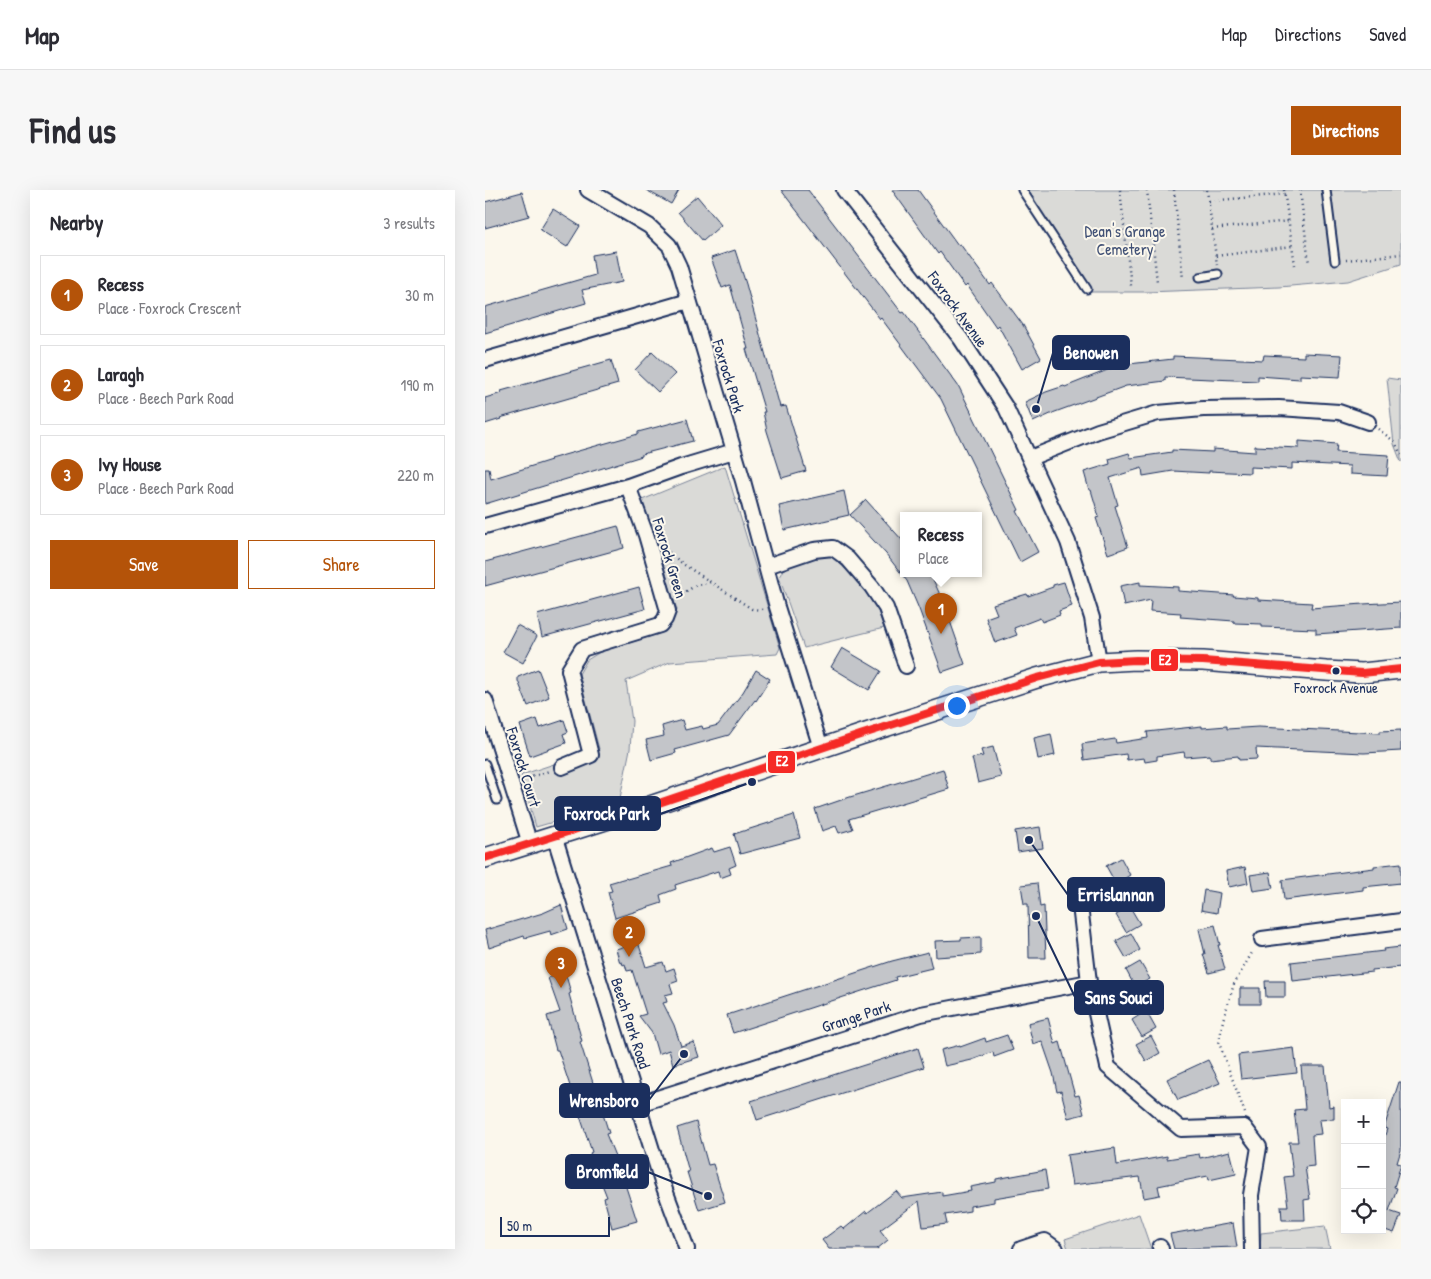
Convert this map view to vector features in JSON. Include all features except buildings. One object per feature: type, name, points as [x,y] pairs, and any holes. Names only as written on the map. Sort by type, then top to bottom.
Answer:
[{"type":"main road","points":[[485,858],[1037,678],[1099,662],[1136,660],[1203,661],[1326,672],[1401,669]]},
{"type":"street","name":"Foxrock Park","points":[[588,190],[649,226],[669,245],[679,266],[734,451],[777,607],[821,748]]},
{"type":"street","name":"Foxrock Avenue","points":[[844,190],[961,339],[1006,408],[1068,542],[1092,618],[1099,662]]},
{"type":"street","points":[[485,360],[689,302]]},
{"type":"street","points":[[1030,458],[1099,431],[1158,413],[1203,409],[1279,408],[1339,412],[1368,422]]},
{"type":"street","points":[[485,526],[628,486],[734,451]]},
{"type":"street","name":"Foxrock Green","points":[[562,766],[591,755],[569,670],[575,659],[582,649],[660,625],[665,618],[667,607],[646,535],[628,486]]},
{"type":"street","points":[[767,566],[814,550],[833,548],[848,558],[873,587],[886,608],[906,666]]},
{"type":"street","name":"Foxrock Court","points":[[487,709],[530,844]]},
{"type":"street","name":"Beech Park Road","points":[[554,835],[662,1182],[687,1249]]},
{"type":"street","points":[[1079,897],[1089,982],[1108,1067],[1181,1129],[1244,1127],[1259,1147],[1251,1195],[1252,1249]]},
{"type":"street","points":[[1262,939],[1401,921]]},
{"type":"street","name":"Grange Park","points":[[639,1104],[921,1014],[1089,982]]},
{"type":"street","points":[[1021,1249],[1051,1245]]},
{"type":"lane","points":[[1022,190],[1087,289]]},
{"type":"lane","points":[[1326,190],[1335,262]]},
{"type":"lane","points":[[1200,277],[1218,274]]},
{"type":"lane","points":[[485,764],[497,800]]},
{"type":"path","points":[[1120,190],[1131,286]]},
{"type":"path","points":[[1147,190],[1157,282]]},
{"type":"path","points":[[1174,190],[1183,279]]},
{"type":"path","points":[[1207,190],[1218,274]]},
{"type":"path","points":[[1284,190],[1295,265]]},
{"type":"path","points":[[1300,190],[1309,264]]},
{"type":"path","points":[[1209,201],[1285,194]]},
{"type":"path","points":[[1212,229],[1289,221]]},
{"type":"path","points":[[1216,256],[1293,246]]},
{"type":"path","points":[[1335,262],[1401,254]]},
{"type":"path","points":[[1368,422],[1395,442],[1401,455]]},
{"type":"path","points":[[646,535],[683,564],[752,609],[761,610],[777,607]]},
{"type":"path","points":[[667,607],[696,585],[711,582]]},
{"type":"path","points":[[511,784],[562,766]]},
{"type":"path","points":[[1244,1127],[1246,1116],[1237,1086],[1219,1043],[1223,1020],[1234,984],[1246,961],[1262,939]]},
{"type":"green space","name":"Dean's Grange Cemetery","points":[[1017,190],[1401,190],[1401,264],[1348,281],[1279,287],[1146,292],[1086,292]]},
{"type":"green space","points":[[1387,378],[1401,380],[1401,462],[1394,444]]},
{"type":"green space","points":[[725,466],[780,648],[777,654],[670,662],[626,681],[632,721],[630,749],[619,803],[536,827],[521,775],[599,749],[579,674],[587,660],[600,652],[661,633],[671,623],[677,610],[642,500]]},
{"type":"green space","points":[[824,552],[840,558],[838,562],[858,581],[861,580],[871,591],[884,628],[804,648],[779,577],[785,566]]},
{"type":"green space","points":[[1139,1214],[1151,1249],[1068,1249],[1065,1239]]},
{"type":"green space","points":[[1325,1226],[1330,1249],[1260,1249],[1261,1233]]},
{"type":"transit line","name":"E2","points":[[485,858],[650,806],[1037,678],[1099,662],[1136,660],[1203,661],[1362,673],[1401,669]]},
{"type":"place","name":"Benowen","points":[[1036,409]]},
{"type":"place","name":"Recess","points":[[941,634]]},
{"type":"place","name":"Foxrock Avenue","points":[[1336,671]]},
{"type":"place","name":"Foxrock Park","points":[[752,782]]},
{"type":"place","name":"Errislannan","points":[[1029,840]]},
{"type":"place","name":"Sans Souci","points":[[1036,916]]},
{"type":"place","name":"Laragh","points":[[629,957]]},
{"type":"place","name":"Ivy House","points":[[561,988]]},
{"type":"place","name":"Wrensboro","points":[[684,1054]]},
{"type":"place","name":"Bromfield","points":[[708,1196]]}]
